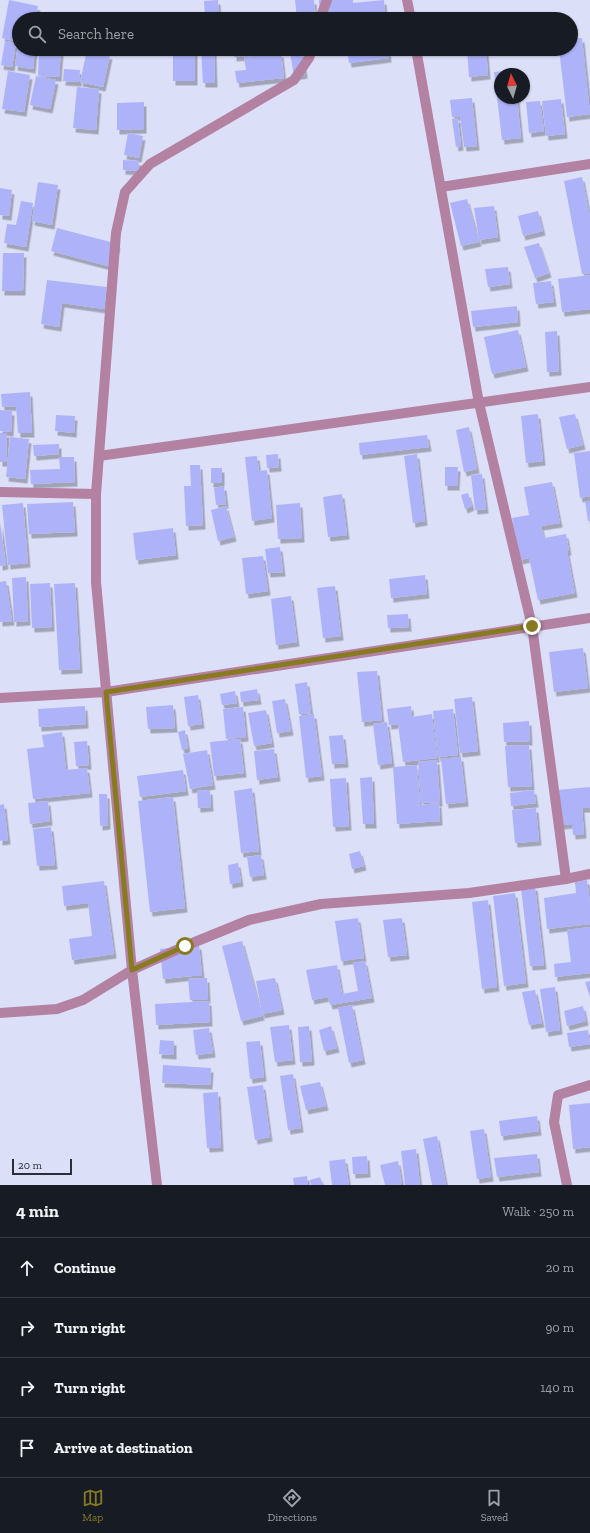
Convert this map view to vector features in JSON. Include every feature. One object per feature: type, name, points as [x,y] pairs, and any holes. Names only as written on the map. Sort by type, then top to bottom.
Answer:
[{"type":"street","points":[[323,12],[327,0]]},
{"type":"street","points":[[407,0],[410,12]]},
{"type":"street","points":[[157,1185],[132,970],[96,582],[96,494],[116,233],[125,192],[150,164],[294,80],[310,56]]},
{"type":"street","points":[[417,56],[479,403],[532,626],[566,879]]},
{"type":"street","points":[[441,187],[590,164]]},
{"type":"street","points":[[99,456],[590,387]]},
{"type":"street","points":[[0,492],[96,494]]},
{"type":"street","points":[[0,698],[106,692],[590,618]]},
{"type":"street","points":[[0,1013],[19,1013],[57,1009],[83,1000],[132,970],[185,946],[249,920],[321,904],[469,893],[566,879],[590,874]]},
{"type":"street","points":[[567,1185],[554,1122],[558,1095],[590,1085]]},
{"type":"building","points":[[9,0],[38,6],[37,12],[12,12],[12,40],[2,38]]},
{"type":"building","points":[[218,0],[219,12],[205,12],[204,1]]},
{"type":"building","points":[[295,0],[314,0],[315,12],[296,12]]},
{"type":"building","points":[[319,0],[353,0],[353,3],[384,0],[385,12],[320,12]]},
{"type":"building","points":[[578,38],[582,38],[590,114],[567,117],[560,56],[578,56]]},
{"type":"building","points":[[5,41],[12,42],[12,56],[14,56],[12,67],[1,65]]},
{"type":"building","points":[[16,56],[34,56],[33,69],[15,66]]},
{"type":"building","points":[[39,56],[60,56],[59,77],[38,76]]},
{"type":"building","points":[[86,56],[110,56],[103,87],[80,82]]},
{"type":"building","points":[[173,56],[195,56],[195,81],[173,81]]},
{"type":"building","points":[[201,56],[214,56],[215,83],[203,83]]},
{"type":"building","points":[[281,56],[284,78],[237,83],[235,71],[246,70],[244,57]]},
{"type":"building","points":[[291,56],[303,56],[305,74],[294,76]]},
{"type":"building","points":[[348,56],[389,56],[389,58],[349,63]]},
{"type":"building","points":[[468,56],[487,56],[488,75],[469,77]]},
{"type":"building","points":[[64,69],[80,70],[79,82],[63,81]]},
{"type":"building","points":[[8,71],[30,75],[24,112],[2,109]]},
{"type":"building","points":[[36,76],[56,80],[50,109],[30,105]]},
{"type":"building","points":[[77,87],[99,89],[96,130],[73,128]]},
{"type":"building","points":[[472,98],[477,146],[464,147],[460,116],[452,117],[450,100]]},
{"type":"building","points":[[561,99],[565,134],[546,136],[542,101]]},
{"type":"building","points":[[540,101],[544,131],[529,133],[526,104],[530,104],[530,102]]},
{"type":"building","points":[[144,102],[144,129],[117,130],[117,103]]},
{"type":"building","points":[[498,104],[518,104],[521,138],[502,140]]},
{"type":"building","points":[[458,118],[461,146],[456,147],[452,119]]},
{"type":"building","points":[[128,133],[143,136],[139,158],[124,155]]},
{"type":"building","points":[[123,160],[139,161],[138,171],[123,170]]},
{"type":"building","points":[[582,177],[590,217],[590,273],[582,274],[564,181]]},
{"type":"building","points":[[38,182],[58,185],[52,225],[32,221]]},
{"type":"building","points":[[0,188],[12,190],[9,216],[0,215]]},
{"type":"building","points":[[467,199],[479,242],[461,246],[450,203]]},
{"type":"building","points":[[21,201],[33,203],[26,247],[4,243],[7,224],[16,225]]},
{"type":"building","points":[[494,206],[498,237],[479,240],[474,208]]},
{"type":"building","points":[[538,211],[543,231],[523,236],[518,216]]},
{"type":"building","points":[[57,228],[118,244],[112,267],[51,251]]},
{"type":"building","points":[[539,243],[549,273],[535,278],[524,247]]},
{"type":"building","points":[[3,253],[24,253],[23,291],[2,291]]},
{"type":"building","points":[[508,267],[510,284],[488,287],[485,269]]},
{"type":"building","points":[[590,275],[590,309],[562,312],[558,279]]},
{"type":"building","points":[[47,280],[107,287],[104,309],[62,303],[59,327],[41,324]]},
{"type":"building","points":[[551,281],[554,302],[536,304],[533,283]]},
{"type":"building","points":[[517,306],[518,322],[473,327],[471,311]]},
{"type":"building","points":[[518,330],[526,367],[492,374],[484,337]]},
{"type":"building","points":[[557,331],[559,371],[547,372],[545,332]]},
{"type":"building","points":[[30,392],[32,433],[18,433],[16,406],[2,407],[1,394]]},
{"type":"building","points":[[0,410],[12,411],[11,432],[0,431]]},
{"type":"building","points":[[538,414],[543,461],[526,463],[521,416]]},
{"type":"building","points":[[575,414],[583,445],[567,449],[559,417]]},
{"type":"building","points":[[56,415],[75,416],[74,433],[55,431]]},
{"type":"building","points":[[469,427],[477,469],[464,472],[456,430]]},
{"type":"building","points":[[0,433],[7,433],[6,462],[0,462]]},
{"type":"building","points":[[427,435],[429,447],[360,455],[359,443]]},
{"type":"building","points":[[10,437],[29,439],[25,479],[6,477]]},
{"type":"building","points":[[59,444],[59,454],[34,456],[33,445]]},
{"type":"building","points":[[590,451],[590,496],[580,498],[574,453]]},
{"type":"building","points":[[278,454],[279,467],[267,468],[266,455]]},
{"type":"building","points":[[417,454],[425,521],[413,523],[404,456]]},
{"type":"building","points":[[257,456],[259,471],[267,470],[272,518],[252,521],[245,457]]},
{"type":"building","points":[[59,457],[74,457],[75,482],[31,484],[30,470],[60,469]]},
{"type":"building","points":[[190,465],[200,465],[203,525],[186,526],[184,486],[191,486]]},
{"type":"building","points":[[445,467],[458,467],[457,486],[445,486]]},
{"type":"building","points":[[211,468],[222,468],[222,483],[211,483]]},
{"type":"building","points":[[482,474],[486,509],[475,510],[471,475]]},
{"type":"building","points":[[552,482],[560,523],[541,526],[544,538],[566,534],[569,551],[567,551],[575,593],[538,600],[529,558],[520,560],[512,518],[529,515],[524,487]]},
{"type":"building","points":[[224,486],[226,504],[216,505],[214,488]]},
{"type":"building","points":[[468,493],[472,506],[465,509],[461,495]]},
{"type":"building","points":[[342,494],[347,535],[328,537],[323,497]]},
{"type":"building","points":[[585,501],[590,501],[590,521],[588,521]]},
{"type":"building","points":[[73,502],[75,532],[29,534],[27,504]]},
{"type":"building","points":[[23,503],[28,563],[8,565],[2,505]]},
{"type":"building","points":[[300,503],[302,538],[278,539],[276,505]]},
{"type":"building","points":[[226,506],[234,537],[218,541],[211,510]]},
{"type":"building","points":[[0,522],[6,565],[0,566]]},
{"type":"building","points":[[173,528],[176,555],[136,560],[133,533]]},
{"type":"building","points":[[280,547],[283,572],[268,573],[265,549]]},
{"type":"building","points":[[263,556],[268,591],[246,594],[242,558]]},
{"type":"building","points":[[425,575],[427,594],[391,598],[389,579]]},
{"type":"building","points":[[26,577],[28,621],[14,622],[12,578]]},
{"type":"building","points":[[6,581],[12,621],[0,622],[0,582]]},
{"type":"building","points":[[50,583],[52,627],[32,628],[30,584]]},
{"type":"building","points":[[75,583],[80,669],[59,670],[54,584]]},
{"type":"building","points":[[335,586],[341,636],[323,638],[317,588]]},
{"type":"building","points":[[291,596],[297,642],[276,645],[271,599]]},
{"type":"building","points":[[408,614],[409,627],[388,628],[387,615]]},
{"type":"building","points":[[583,648],[588,688],[554,692],[549,652]]},
{"type":"building","points":[[377,671],[382,720],[362,722],[357,672]]},
{"type":"building","points":[[307,682],[311,713],[299,714],[295,684]]},
{"type":"building","points":[[257,689],[259,700],[241,702],[240,692]]},
{"type":"building","points":[[235,691],[237,703],[222,705],[220,694]]},
{"type":"building","points":[[198,695],[202,724],[188,726],[184,697]]},
{"type":"building","points":[[472,697],[478,751],[460,753],[454,699]]},
{"type":"building","points":[[285,699],[291,731],[277,733],[272,701]]},
{"type":"building","points":[[173,705],[175,728],[148,729],[146,707]]},
{"type":"building","points":[[85,706],[86,724],[39,727],[38,709]]},
{"type":"building","points":[[411,706],[412,717],[432,714],[437,758],[403,762],[398,724],[389,725],[387,709]]},
{"type":"building","points":[[243,707],[246,737],[226,739],[223,709]]},
{"type":"building","points":[[453,709],[458,755],[438,757],[433,711]]},
{"type":"building","points":[[266,710],[272,743],[254,746],[248,713]]},
{"type":"building","points":[[314,714],[322,776],[306,778],[299,716]]},
{"type":"building","points":[[529,721],[530,741],[504,742],[503,723]]},
{"type":"building","points":[[387,722],[392,763],[378,765],[373,724]]},
{"type":"building","points":[[185,730],[188,748],[182,750],[178,732]]},
{"type":"building","points":[[62,732],[66,770],[87,768],[90,793],[33,799],[27,749],[44,747],[42,735]]},
{"type":"building","points":[[343,735],[346,763],[332,764],[329,736]]},
{"type":"building","points":[[240,739],[244,773],[214,776],[210,742]]},
{"type":"building","points":[[87,741],[89,765],[76,766],[74,742]]},
{"type":"building","points":[[529,745],[532,786],[508,787],[505,746]]},
{"type":"building","points":[[274,749],[278,777],[257,780],[254,751]]},
{"type":"building","points":[[207,750],[213,785],[190,789],[183,754]]},
{"type":"building","points":[[461,757],[466,802],[446,804],[441,759]]},
{"type":"building","points":[[437,760],[440,802],[421,803],[418,762]]},
{"type":"building","points":[[417,765],[420,805],[439,803],[440,821],[397,824],[393,767]]},
{"type":"building","points":[[183,770],[186,791],[140,797],[137,776]]},
{"type":"building","points":[[372,777],[374,824],[363,824],[360,778]]},
{"type":"building","points":[[346,778],[349,826],[333,827],[330,779]]},
{"type":"building","points":[[590,787],[590,808],[582,808],[584,834],[573,835],[572,824],[558,825],[556,790]]},
{"type":"building","points":[[252,788],[259,851],[241,853],[234,791]]},
{"type":"building","points":[[210,790],[211,807],[198,808],[197,791]]},
{"type":"building","points":[[534,790],[536,803],[511,806],[510,793]]},
{"type":"building","points":[[99,794],[107,794],[108,825],[100,826]]},
{"type":"building","points":[[173,797],[185,908],[150,912],[138,801]]},
{"type":"building","points":[[48,801],[50,821],[30,824],[28,803]]},
{"type":"building","points":[[4,804],[8,840],[0,841],[0,805]]},
{"type":"building","points":[[536,808],[539,841],[515,843],[512,810]]},
{"type":"building","points":[[51,827],[55,865],[37,866],[33,829]]},
{"type":"building","points":[[360,851],[364,866],[352,869],[349,854]]},
{"type":"building","points":[[261,855],[264,875],[250,877],[247,857]]},
{"type":"building","points":[[238,863],[241,882],[230,884],[228,865]]},
{"type":"building","points":[[587,880],[590,904],[590,924],[547,929],[544,898],[576,893],[575,882]]},
{"type":"building","points":[[104,881],[114,954],[72,960],[69,939],[92,936],[88,903],[64,906],[62,886]]},
{"type":"building","points":[[535,886],[544,965],[530,966],[521,888]]},
{"type":"building","points":[[515,893],[526,983],[504,986],[493,896]]},
{"type":"building","points":[[488,900],[497,987],[482,989],[472,902]]},
{"type":"building","points":[[358,918],[364,958],[341,961],[335,921]]},
{"type":"building","points":[[402,918],[407,955],[388,957],[383,920]]},
{"type":"building","points":[[590,927],[590,973],[555,977],[554,964],[571,962],[567,930]]},
{"type":"building","points":[[242,941],[262,1016],[241,1021],[222,946]]},
{"type":"building","points":[[199,945],[202,975],[163,979],[160,949]]},
{"type":"building","points":[[365,961],[372,998],[330,1005],[328,997],[312,1000],[306,970],[337,965],[342,994],[358,991],[353,963]]},
{"type":"building","points":[[207,978],[208,999],[190,1000],[188,979]]},
{"type":"building","points":[[275,978],[282,1010],[262,1014],[256,981]]},
{"type":"building","points":[[590,981],[590,997],[585,982]]},
{"type":"building","points":[[555,987],[560,1030],[546,1032],[540,989]]},
{"type":"building","points":[[535,990],[542,1023],[529,1025],[522,992]]},
{"type":"building","points":[[209,1001],[210,1022],[156,1025],[155,1004]]},
{"type":"building","points":[[352,1005],[363,1060],[349,1063],[338,1008]]},
{"type":"building","points":[[583,1006],[586,1021],[567,1026],[564,1011]]},
{"type":"building","points":[[289,1025],[293,1060],[275,1062],[270,1027]]},
{"type":"building","points":[[309,1026],[312,1061],[300,1062],[298,1027]]},
{"type":"building","points":[[331,1026],[337,1048],[324,1051],[319,1030]]},
{"type":"building","points":[[209,1028],[213,1053],[196,1055],[193,1030]]},
{"type":"building","points":[[588,1030],[590,1044],[569,1047],[567,1033]]},
{"type":"building","points":[[160,1040],[174,1041],[174,1055],[159,1054]]},
{"type":"building","points":[[260,1041],[264,1077],[250,1079],[246,1042]]},
{"type":"building","points":[[163,1065],[211,1068],[210,1085],[162,1083]]},
{"type":"building","points":[[293,1074],[301,1128],[288,1130],[280,1076]]},
{"type":"building","points":[[320,1082],[326,1106],[306,1110],[300,1086]]},
{"type":"building","points":[[263,1085],[270,1137],[255,1140],[247,1087]]},
{"type":"building","points":[[218,1092],[221,1147],[207,1148],[203,1093]]},
{"type":"building","points":[[590,1103],[590,1147],[573,1149],[569,1105]]},
{"type":"building","points":[[537,1116],[539,1131],[501,1136],[499,1121]]},
{"type":"building","points":[[484,1129],[491,1177],[477,1179],[470,1131]]},
{"type":"building","points":[[437,1136],[446,1185],[432,1185],[423,1139]]},
{"type":"building","points":[[416,1149],[420,1185],[405,1185],[401,1151]]},
{"type":"building","points":[[537,1154],[539,1172],[497,1177],[494,1158]]},
{"type":"building","points":[[367,1156],[368,1173],[353,1174],[352,1157]]},
{"type":"building","points":[[345,1159],[349,1185],[332,1185],[329,1161]]},
{"type":"building","points":[[398,1161],[402,1184],[385,1185],[380,1165]]},
{"type":"building","points":[[307,1176],[308,1185],[294,1185],[293,1178]]},
{"type":"building","points":[[320,1177],[323,1185],[311,1185],[310,1180]]},
{"type":"route","points":[[185,946],[132,970],[106,692],[532,626]]}]
